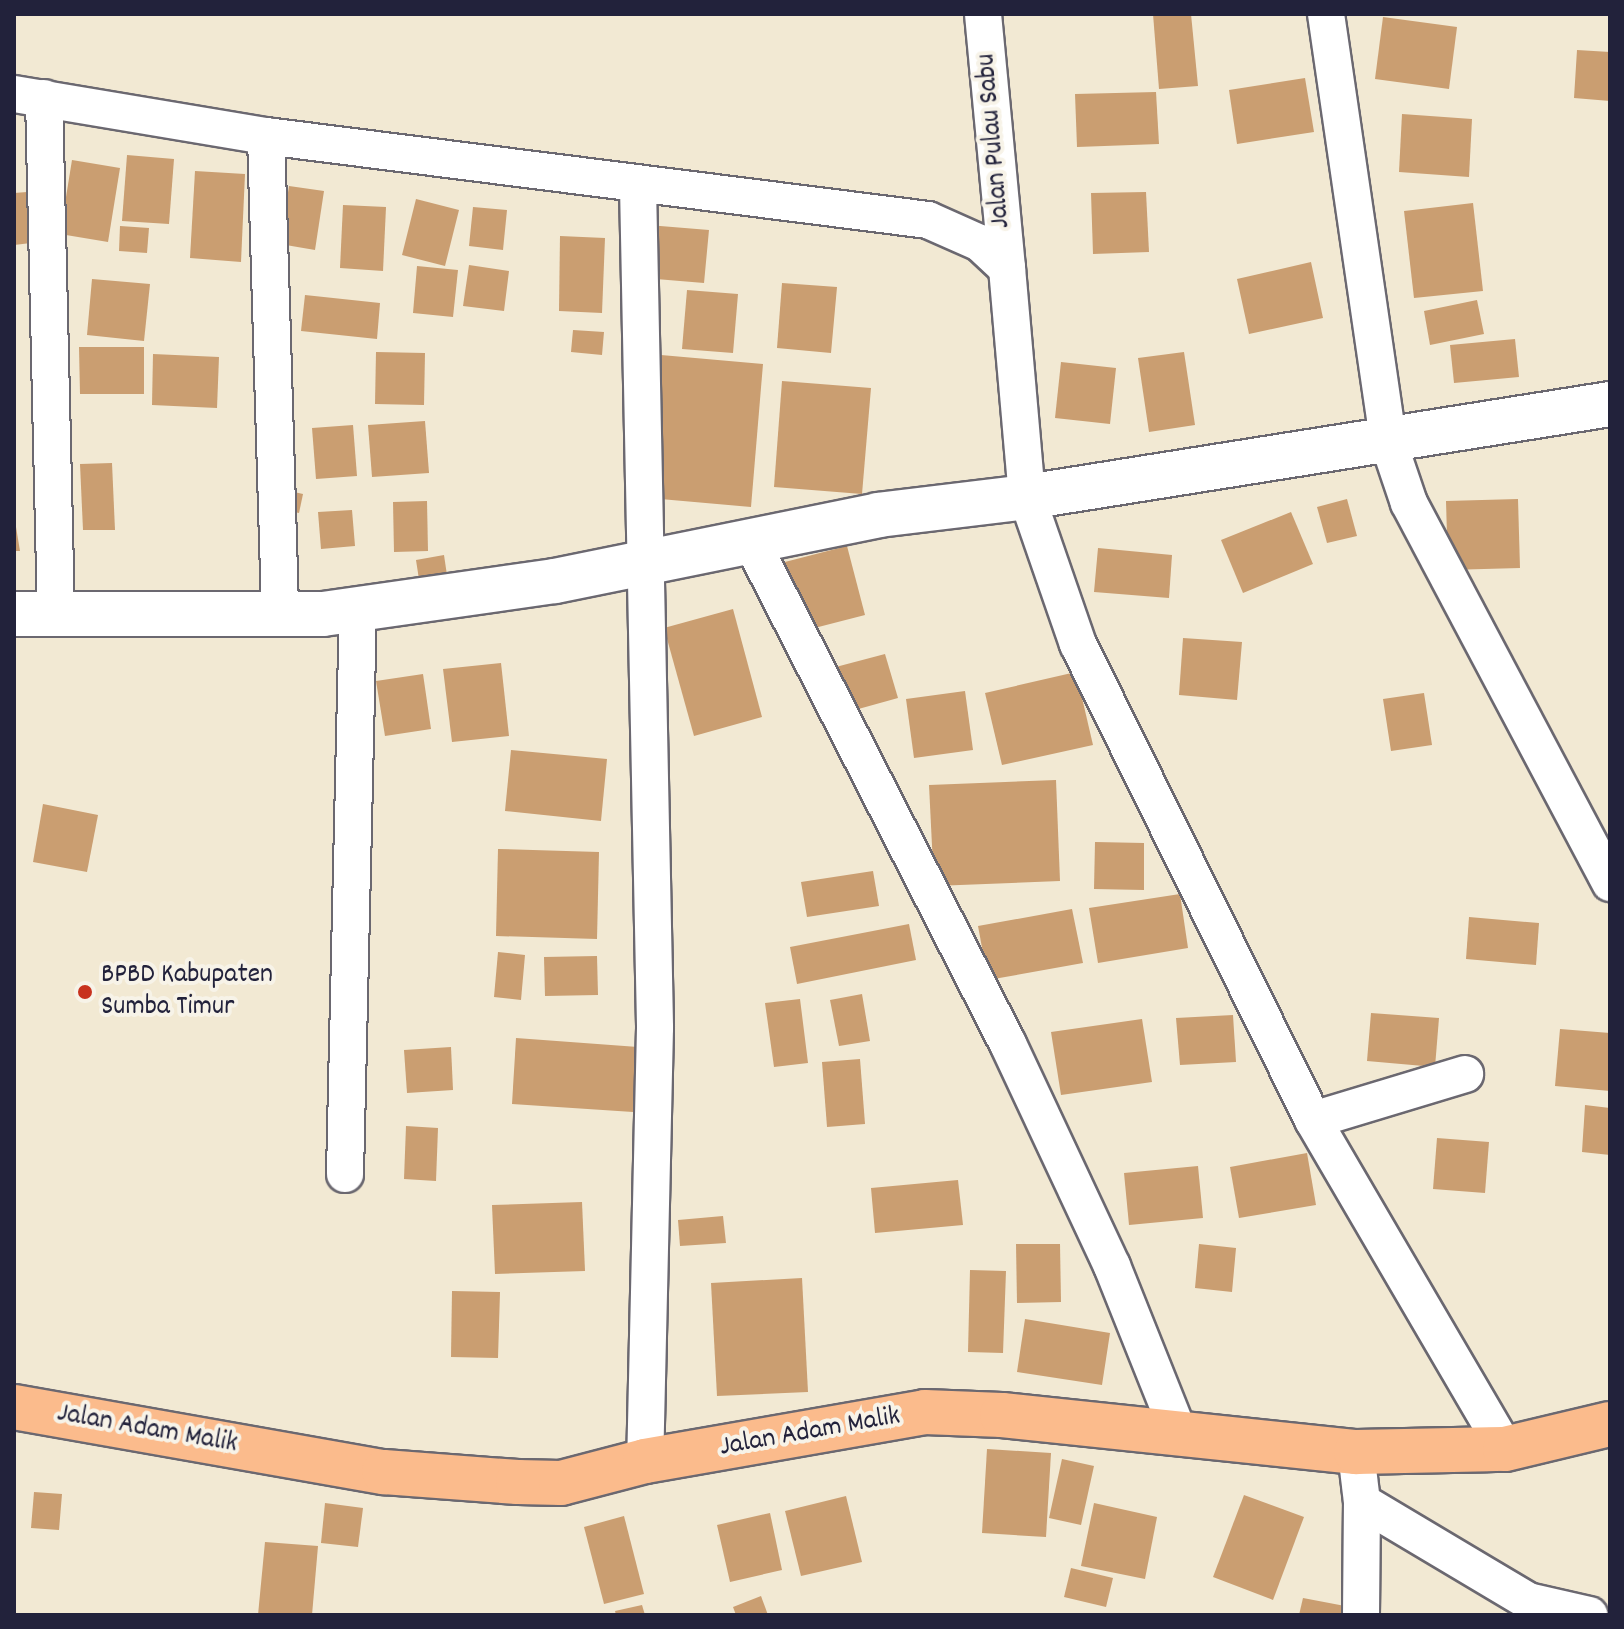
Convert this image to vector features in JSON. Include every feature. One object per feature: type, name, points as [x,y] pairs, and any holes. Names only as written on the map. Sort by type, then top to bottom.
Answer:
[{"type":"highway","name":"Jalan Adam Malik","points":[[14,1407],[384,1472],[464,1481],[561,1483],[645,1461],[925,1412],[1002,1415],[1356,1452],[1505,1449],[1610,1424]]},
{"type":"street","name":"Jalan Pulau Sabu","points":[[983,14],[1027,497],[1078,644],[1313,1120],[1505,1449]]},
{"type":"street","points":[[1326,14],[1388,441],[1409,503],[1610,883]]},
{"type":"street","points":[[1007,268],[980,243],[949,225],[928,220],[638,186],[266,136],[29,96],[35,614],[280,616],[358,607],[645,565],[750,539],[878,515],[1027,497],[1610,404]]},
{"type":"street","points":[[266,136],[280,616]]},
{"type":"street","points":[[638,186],[655,1028],[645,1461]]},
{"type":"street","points":[[750,539],[1008,1044],[1112,1266],[1180,1436]]},
{"type":"street","points":[[345,1174],[358,607]]},
{"type":"street","points":[[1313,1120],[1465,1074]]},
{"type":"street","points":[[1356,1452],[1362,1502],[1361,1615]]},
{"type":"street","points":[[1362,1502],[1528,1601],[1589,1615]]},
{"type":"building","points":[[1153,14],[1191,14],[1198,86],[1159,89]]},
{"type":"building","points":[[1383,17],[1457,27],[1449,89],[1375,79]]},
{"type":"building","points":[[1577,50],[1610,52],[1610,101],[1574,98]]},
{"type":"building","points":[[1305,78],[1314,132],[1237,144],[1229,90]]},
{"type":"building","points":[[1156,92],[1159,144],[1077,147],[1075,94]]},
{"type":"building","points":[[1402,114],[1472,119],[1469,177],[1399,172]]},
{"type":"building","points":[[127,155],[174,159],[169,224],[122,221]]},
{"type":"building","points":[[72,160],[120,168],[108,242],[60,234]]},
{"type":"building","points":[[195,171],[245,174],[241,262],[190,258]]},
{"type":"building","points":[[289,186],[324,191],[315,250],[280,244]]},
{"type":"building","points":[[27,192],[31,243],[14,245],[14,193]]},
{"type":"building","points":[[1146,192],[1149,252],[1093,254],[1091,193]]},
{"type":"building","points":[[416,199],[459,210],[445,266],[402,255]]},
{"type":"building","points":[[1473,203],[1483,291],[1414,298],[1404,211]]},
{"type":"building","points":[[343,205],[386,207],[383,271],[340,268]]},
{"type":"building","points":[[473,207],[507,210],[503,250],[469,246]]},
{"type":"building","points":[[648,225],[709,230],[704,283],[644,278]]},
{"type":"building","points":[[120,226],[149,228],[147,253],[119,251]]},
{"type":"building","points":[[560,236],[605,238],[602,313],[559,311]]},
{"type":"building","points":[[1311,262],[1323,318],[1249,334],[1237,279]]},
{"type":"building","points":[[469,265],[509,271],[504,311],[463,306]]},
{"type":"building","points":[[417,266],[458,270],[453,317],[413,313]]},
{"type":"building","points":[[92,279],[150,284],[144,341],[87,335]]},
{"type":"building","points":[[782,283],[837,287],[831,353],[777,348]]},
{"type":"building","points":[[687,290],[738,294],[733,353],[682,349]]},
{"type":"building","points":[[305,295],[380,303],[377,339],[301,331]]},
{"type":"building","points":[[1477,300],[1484,334],[1430,345],[1424,311]]},
{"type":"building","points":[[573,330],[604,332],[602,355],[571,352]]},
{"type":"building","points":[[1515,339],[1519,377],[1454,383],[1450,345]]},
{"type":"building","points":[[79,347],[144,347],[144,394],[80,394]]},
{"type":"building","points":[[376,352],[425,353],[424,405],[375,404]]},
{"type":"building","points":[[1184,352],[1195,425],[1149,432],[1138,358]]},
{"type":"building","points":[[153,354],[219,357],[217,408],[152,405]]},
{"type":"building","points":[[661,355],[763,364],[751,507],[649,498]]},
{"type":"building","points":[[1061,362],[1116,368],[1110,424],[1055,418]]},
{"type":"building","points":[[782,381],[871,388],[862,494],[774,487]]},
{"type":"building","points":[[425,421],[429,473],[372,477],[368,425]]},
{"type":"building","points":[[353,425],[357,476],[316,479],[312,428]]},
{"type":"building","points":[[112,463],[115,530],[83,530],[80,464]]},
{"type":"building","points":[[285,490],[303,494],[299,513],[281,509]]},
{"type":"building","points":[[1347,499],[1357,536],[1327,543],[1317,507]]},
{"type":"building","points":[[1518,499],[1520,568],[1448,570],[1446,501]]},
{"type":"building","points":[[427,501],[428,551],[394,552],[393,502]]},
{"type":"building","points":[[352,510],[355,546],[321,549],[318,512]]},
{"type":"building","points":[[1291,512],[1313,564],[1243,593],[1221,540]]},
{"type":"building","points":[[14,515],[20,551],[14,551]]},
{"type":"building","points":[[847,546],[865,615],[799,632],[781,563]]},
{"type":"building","points":[[1098,548],[1172,555],[1169,598],[1094,592]]},
{"type":"building","points":[[444,555],[448,582],[420,586],[416,560]]},
{"type":"building","points":[[733,609],[762,717],[694,736],[664,628]]},
{"type":"building","points":[[1183,638],[1242,642],[1237,700],[1179,695]]},
{"type":"building","points":[[885,654],[898,698],[844,713],[832,668]]},
{"type":"building","points":[[501,663],[509,736],[452,742],[443,669]]},
{"type":"building","points":[[1076,672],[1093,745],[1002,765],[985,693]]},
{"type":"building","points":[[423,674],[431,729],[385,736],[376,681]]},
{"type":"building","points":[[965,691],[973,750],[914,758],[906,699]]},
{"type":"building","points":[[1424,693],[1432,745],[1391,751],[1383,699]]},
{"type":"building","points":[[511,750],[607,759],[601,821],[505,811]]},
{"type":"building","points":[[1056,780],[1060,881],[934,886],[929,785]]},
{"type":"building","points":[[43,804],[98,815],[87,872],[33,862]]},
{"type":"building","points":[[1095,842],[1144,843],[1144,890],[1094,889]]},
{"type":"building","points":[[498,849],[599,852],[597,939],[496,936]]},
{"type":"building","points":[[873,871],[879,906],[807,917],[801,882]]},
{"type":"building","points":[[1180,894],[1188,948],[1098,963],[1089,908]]},
{"type":"building","points":[[1072,909],[1083,963],[988,980],[978,926]]},
{"type":"building","points":[[1469,917],[1539,923],[1536,965],[1466,959]]},
{"type":"building","points":[[909,924],[916,960],[797,984],[790,947]]},
{"type":"building","points":[[498,952],[525,955],[521,1000],[494,997]]},
{"type":"building","points":[[597,956],[598,995],[545,996],[544,957]]},
{"type":"building","points":[[862,994],[870,1041],[839,1046],[830,1000]]},
{"type":"building","points":[[800,999],[808,1063],[774,1067],[765,1003]]},
{"type":"building","points":[[1371,1013],[1439,1018],[1435,1067],[1367,1061]]},
{"type":"building","points":[[1233,1015],[1236,1062],[1180,1065],[1176,1018]]},
{"type":"building","points":[[1142,1019],[1152,1082],[1061,1095],[1051,1032]]},
{"type":"building","points":[[1560,1029],[1610,1033],[1610,1091],[1555,1086]]},
{"type":"building","points":[[516,1038],[638,1047],[633,1112],[512,1104]]},
{"type":"building","points":[[451,1047],[453,1090],[407,1093],[404,1050]]},
{"type":"building","points":[[860,1059],[865,1124],[827,1127],[822,1062]]},
{"type":"building","points":[[1585,1105],[1610,1108],[1610,1155],[1582,1152]]},
{"type":"building","points":[[406,1126],[438,1128],[436,1181],[404,1179]]},
{"type":"building","points":[[1437,1138],[1489,1142],[1485,1193],[1433,1189]]},
{"type":"building","points":[[1307,1153],[1316,1205],[1239,1218],[1230,1167]]},
{"type":"building","points":[[1198,1166],[1203,1218],[1129,1225],[1124,1173]]},
{"type":"building","points":[[958,1180],[963,1225],[875,1233],[871,1188]]},
{"type":"building","points":[[582,1202],[585,1271],[495,1274],[492,1205]]},
{"type":"building","points":[[723,1216],[726,1243],[680,1246],[678,1220]]},
{"type":"building","points":[[1016,1244],[1060,1244],[1061,1302],[1017,1303]]},
{"type":"building","points":[[1199,1244],[1236,1248],[1232,1292],[1195,1288]]},
{"type":"building","points":[[970,1270],[1006,1271],[1003,1353],[968,1352]]},
{"type":"building","points":[[802,1278],[808,1392],[717,1396],[711,1283]]},
{"type":"building","points":[[452,1291],[500,1292],[498,1358],[451,1357]]},
{"type":"building","points":[[1025,1319],[1110,1333],[1102,1385],[1017,1372]]},
{"type":"building","points":[[987,1449],[1051,1453],[1046,1537],[982,1533]]},
{"type":"building","points":[[1062,1459],[1094,1466],[1081,1525],[1049,1518]]},
{"type":"building","points":[[34,1492],[62,1494],[59,1530],[31,1528]]},
{"type":"building","points":[[1244,1495],[1304,1517],[1273,1600],[1213,1577]]},
{"type":"building","points":[[846,1496],[862,1562],[801,1576],[785,1511]]},
{"type":"building","points":[[325,1503],[363,1508],[358,1547],[321,1543]]},
{"type":"building","points":[[1094,1503],[1157,1517],[1145,1579],[1081,1566]]},
{"type":"building","points":[[770,1513],[782,1570],[730,1582],[717,1525]]},
{"type":"building","points":[[624,1516],[644,1594],[604,1604],[584,1527]]},
{"type":"building","points":[[265,1542],[318,1546],[312,1615],[258,1615]]},
{"type":"building","points":[[1071,1568],[1113,1578],[1106,1607],[1064,1597]]},
{"type":"building","points":[[761,1596],[768,1615],[736,1615],[733,1607]]},
{"type":"building","points":[[1303,1598],[1345,1606],[1344,1615],[1299,1615]]},
{"type":"building","points":[[642,1605],[645,1615],[616,1615],[615,1611]]},
{"type":"place","name":"BPBD Kabupaten Sumba Timur","points":[[85,992]]}]
